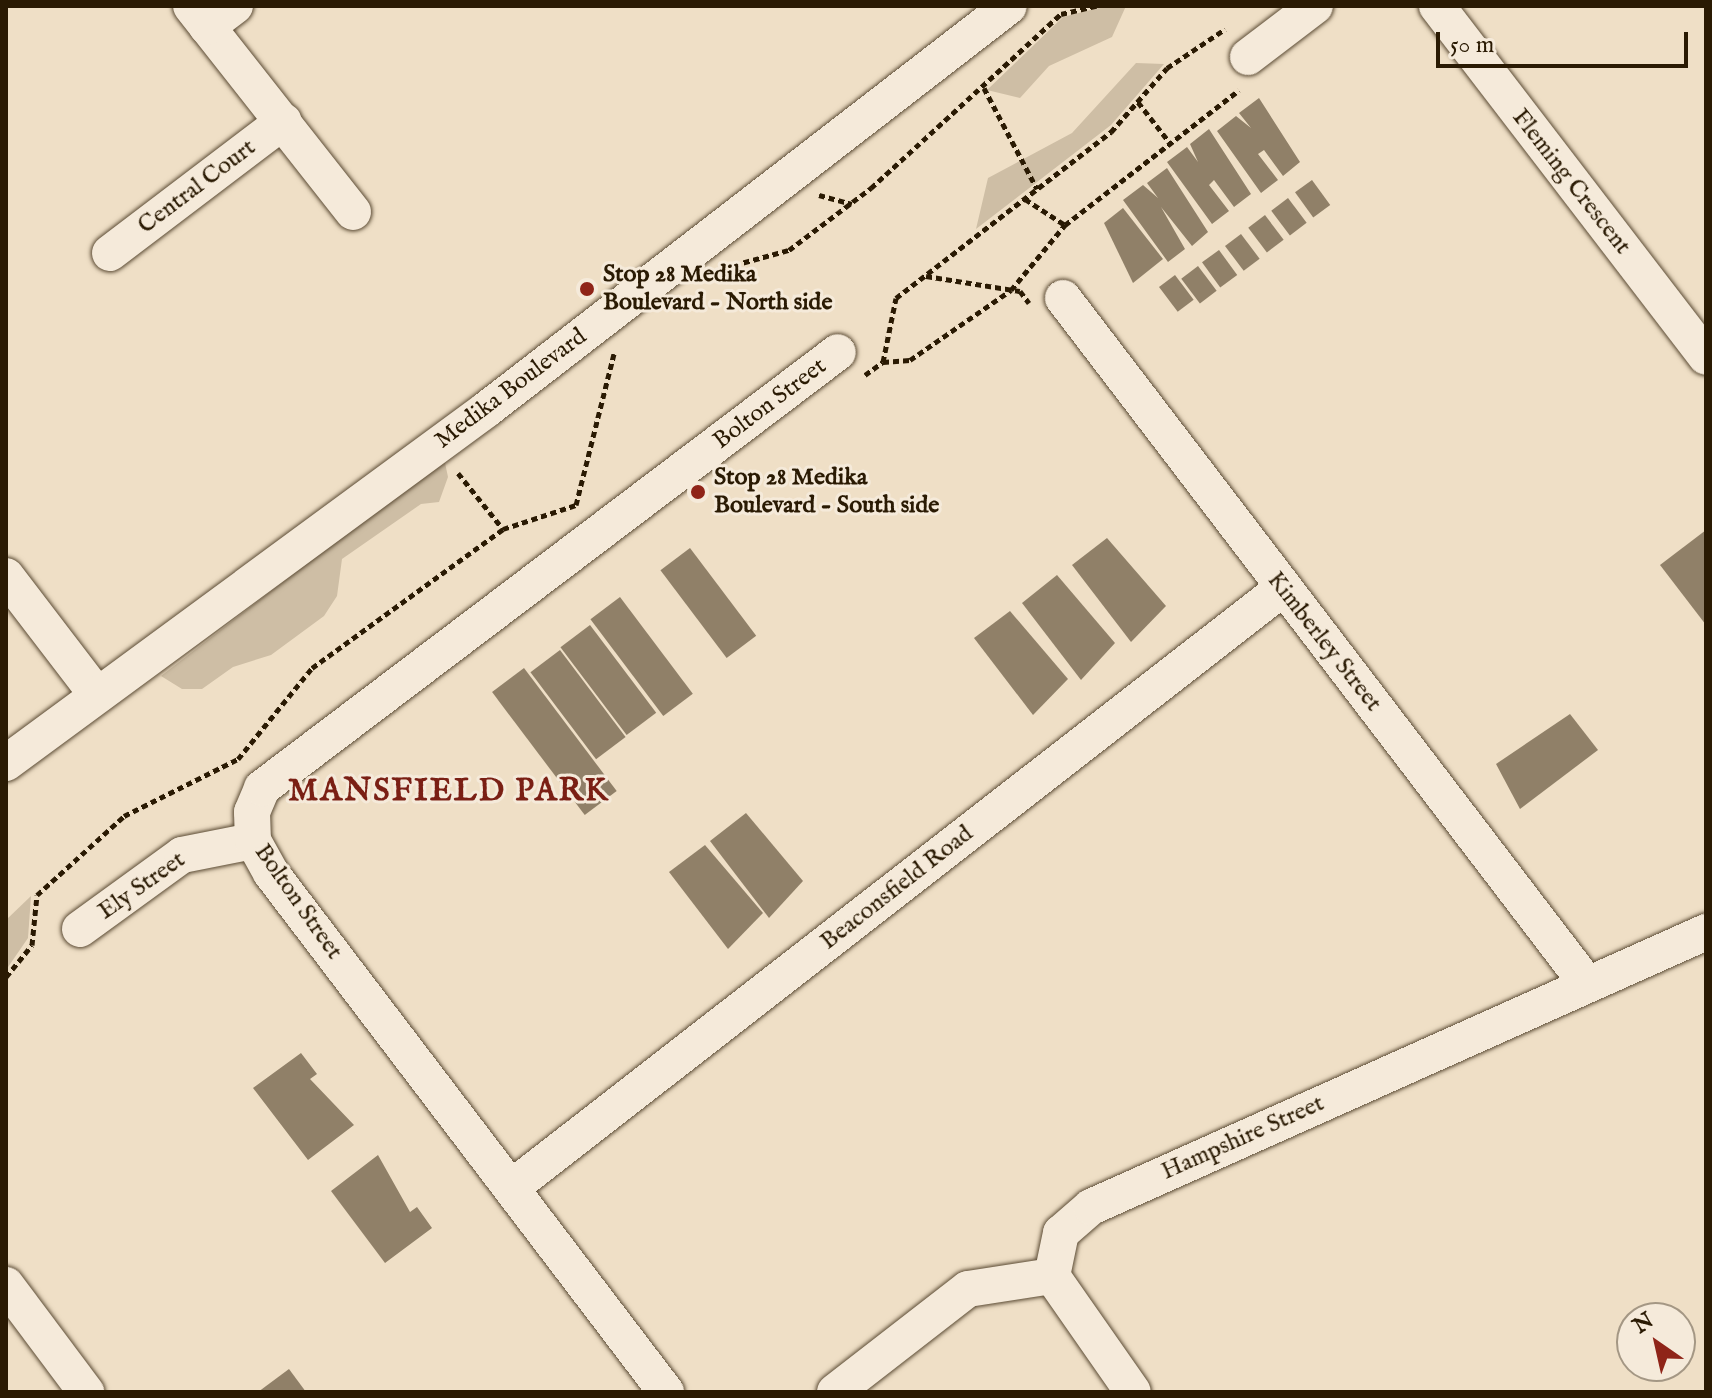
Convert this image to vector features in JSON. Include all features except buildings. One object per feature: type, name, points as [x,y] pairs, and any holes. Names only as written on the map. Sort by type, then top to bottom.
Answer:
[{"type":"street","name":"Medika Boulevard","points":[[6,763],[487,409],[1009,6]]},
{"type":"street","points":[[1247,71],[1315,6]]},
{"type":"street","name":"Fleming Crescent","points":[[1437,6],[1706,357]]},
{"type":"street","points":[[211,13],[284,121],[353,212]]},
{"type":"street","name":"Central Court","points":[[110,253],[284,121]]},
{"type":"street","name":"Kimberley Street","points":[[1050,306],[1283,588],[1587,984]]},
{"type":"street","name":"Bolton Street","points":[[666,1392],[253,841],[252,812],[262,788],[838,352]]},
{"type":"street","points":[[6,576],[97,695]]},
{"type":"street","name":"Beaconsfield Road","points":[[511,1188],[1283,588]]},
{"type":"street","name":"Ely Street","points":[[80,929],[182,855],[253,841]]},
{"type":"street","name":"Hampshire Street","points":[[1052,1276],[1061,1233],[1091,1207],[1706,932]]},
{"type":"street","points":[[835,1392],[968,1289],[1052,1276],[1133,1392]]},
{"type":"street","points":[[6,1285],[86,1392]]},
{"type":"path","points":[[722,268],[789,250],[871,188],[961,99],[984,88],[1061,14],[1097,6]]},
{"type":"path","points":[[883,362],[896,298],[1037,189],[1138,102],[1167,68],[1232,24]]},
{"type":"path","points":[[851,386],[883,362],[910,360],[1011,290],[1065,225],[1170,143],[1247,71]]},
{"type":"path","points":[[984,88],[1037,189]]},
{"type":"path","points":[[1138,102],[1170,143]]},
{"type":"path","points":[[1025,199],[1065,225]]},
{"type":"path","points":[[925,276],[1011,290],[1050,306]]},
{"type":"path","points":[[6,977],[32,945],[37,895],[124,816],[238,759],[312,668],[503,529],[576,505],[617,342]]},
{"type":"path","points":[[455,469],[503,529]]},
{"type":"shaded area","points":[[1106,6],[1126,6],[1112,37],[1049,66],[1020,98],[987,90],[1063,17]]},
{"type":"shaded area","points":[[1136,63],[1164,64],[1111,125],[976,229],[988,178],[1072,133]]},
{"type":"shaded area","points":[[444,458],[448,477],[439,502],[421,504],[342,559],[337,596],[324,616],[271,655],[233,667],[202,689],[182,689],[161,676]]},
{"type":"shaded area","points":[[31,896],[28,938],[6,970],[6,920]]},
{"type":"place","name":"Stop 28 Medika Boulevard - North side","points":[[587,289]]},
{"type":"place","name":"Stop 28 Medika Boulevard - South side","points":[[698,492]]},
{"type":"district","name":"MANSFIELD PARK","points":[[449,792]]}]
